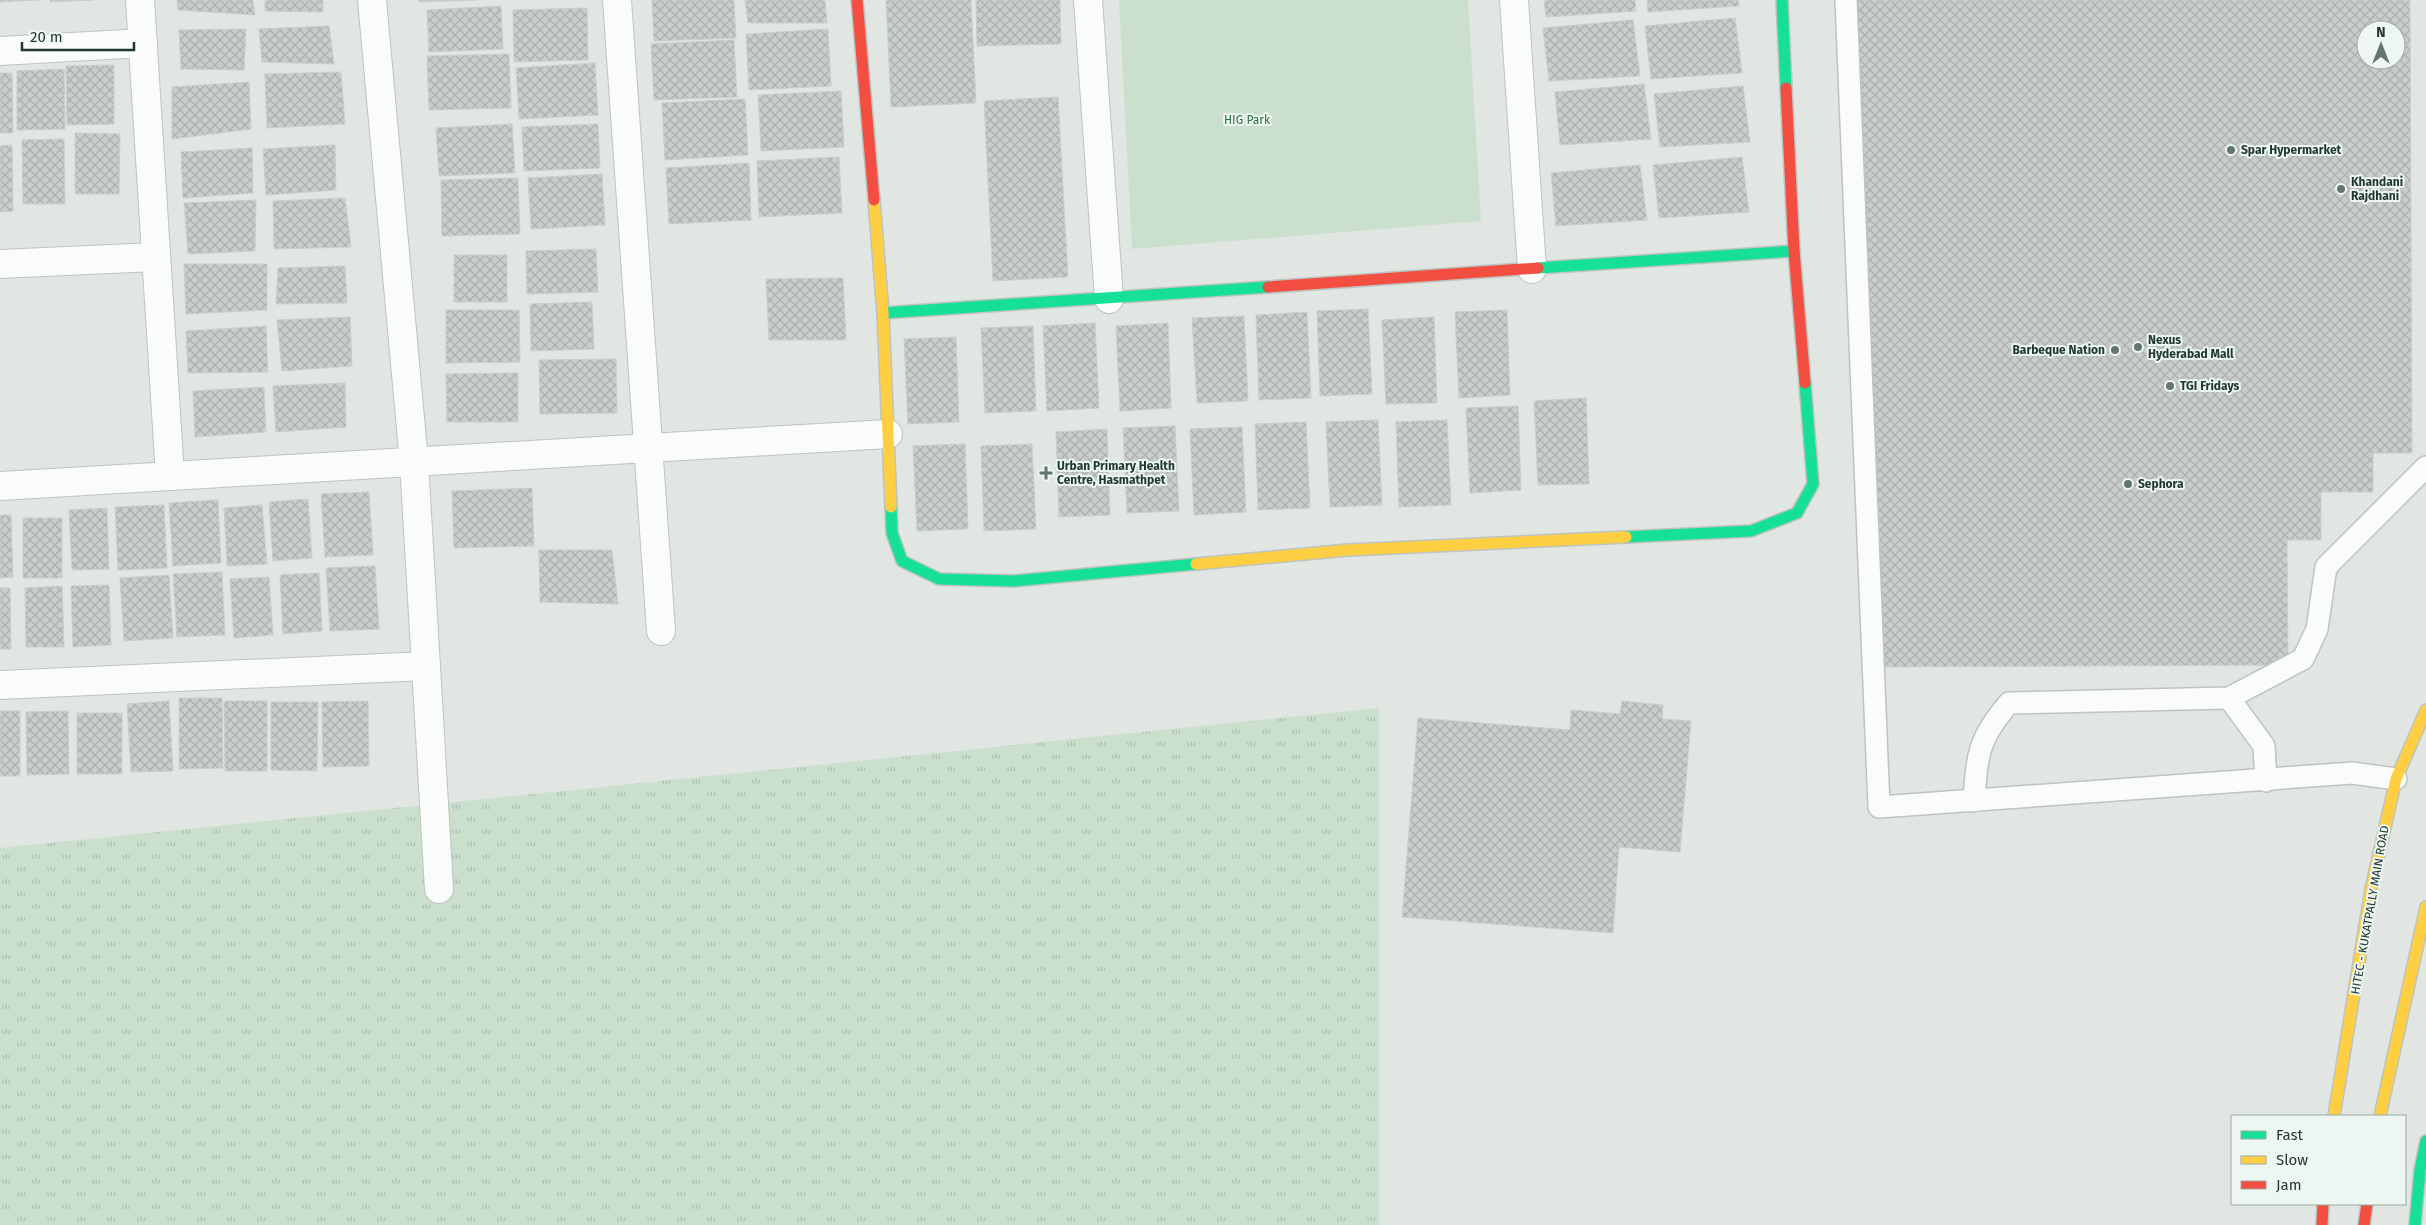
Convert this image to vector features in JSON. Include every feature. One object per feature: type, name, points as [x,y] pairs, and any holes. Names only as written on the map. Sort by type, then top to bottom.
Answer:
[{"type":"street","points":[[140,0],[170,476]]},
{"type":"street","points":[[372,0],[414,462],[439,889]]},
{"type":"street","points":[[617,0],[661,631]]},
{"type":"street","points":[[857,0],[883,314],[892,533],[902,561],[939,579],[1014,581],[1348,550],[1751,532],[1797,513],[1813,484],[1794,251],[1782,0]]},
{"type":"street","points":[[1088,0],[1109,298]]},
{"type":"street","points":[[1514,0],[1532,269]]},
{"type":"street","points":[[0,51],[144,42]]},
{"type":"street","points":[[883,314],[1794,251]]},
{"type":"street","points":[[0,264],[155,257]]},
{"type":"street","points":[[0,486],[888,434]]},
{"type":"street","points":[[0,685],[426,666]]},
{"type":"street","name":"HITEC - KUKATPALLY MAIN ROAD","points":[[2334,1115],[2371,889],[2396,779],[2426,710]]},
{"type":"street","points":[[2380,1115],[2426,907]]},
{"type":"street","points":[[2415,1225],[2420,1170],[2426,1141]]},
{"type":"street","points":[[2322,1225],[2323,1205]]},
{"type":"street","points":[[2364,1225],[2367,1205]]},
{"type":"lane","points":[[1846,0],[1879,807],[2266,781],[2352,773],[2396,779]]},
{"type":"lane","points":[[1974,801],[1977,757],[1992,724],[2009,703],[2229,698],[2303,659],[2317,629],[2326,567],[2426,467]]},
{"type":"lane","points":[[2229,698],[2264,746],[2266,781]]},
{"type":"green space","name":"HIG Park","points":[[1119,0],[1468,0],[1481,221],[1132,249]]},
{"type":"green space","points":[[1379,708],[1379,1225],[0,1225],[0,848]]},
{"type":"building","points":[[0,0],[39,0],[0,2]]},
{"type":"building","points":[[50,0],[94,0],[50,2]]},
{"type":"building","points":[[177,0],[253,0],[255,15],[178,10]]},
{"type":"building","points":[[265,0],[323,0],[323,12],[265,11]]},
{"type":"building","points":[[419,0],[477,0],[419,2]]},
{"type":"building","points":[[652,0],[734,0],[736,38],[654,41]]},
{"type":"building","points":[[745,0],[825,0],[827,23],[748,23]]},
{"type":"building","points":[[886,0],[971,0],[976,103],[891,107]]},
{"type":"building","points":[[976,0],[1060,0],[1061,44],[977,46]]},
{"type":"building","points":[[1544,0],[1635,0],[1636,11],[1546,17]]},
{"type":"building","points":[[1647,0],[1738,0],[1739,6],[1648,12]]},
{"type":"building","name":"Nexus Hyderabad Mall","points":[[1856,0],[2410,0],[2412,453],[2373,453],[2373,492],[2321,492],[2321,540],[2287,540],[2288,665],[1873,667]]},
{"type":"building","points":[[501,6],[503,49],[429,52],[427,10]]},
{"type":"building","points":[[587,8],[588,60],[514,62],[513,10]]},
{"type":"building","points":[[1735,18],[1742,73],[1651,79],[1645,26]]},
{"type":"building","points":[[1633,20],[1640,76],[1549,81],[1543,28]]},
{"type":"building","points":[[329,26],[334,64],[262,62],[259,29]]},
{"type":"building","points":[[246,29],[244,70],[181,69],[179,30]]},
{"type":"building","points":[[828,29],[831,86],[749,90],[746,34]]},
{"type":"building","points":[[734,40],[737,97],[654,100],[651,44]]},
{"type":"building","points":[[509,54],[511,108],[429,110],[427,56]]},
{"type":"building","points":[[595,63],[598,115],[519,119],[516,68]]},
{"type":"building","points":[[114,65],[114,124],[67,125],[66,66]]},
{"type":"building","points":[[64,69],[65,129],[17,130],[17,71]]},
{"type":"building","points":[[341,72],[345,124],[267,128],[265,74]]},
{"type":"building","points":[[0,73],[12,73],[13,133],[0,133]]},
{"type":"building","points":[[249,82],[251,129],[172,139],[172,87]]},
{"type":"building","points":[[1644,84],[1651,139],[1560,145],[1555,92]]},
{"type":"building","points":[[1743,86],[1750,142],[1660,147],[1654,94]]},
{"type":"building","points":[[841,91],[844,147],[761,151],[758,95]]},
{"type":"building","points":[[1058,97],[1068,277],[993,281],[984,101]]},
{"type":"building","points":[[745,99],[748,155],[665,160],[662,103]]},
{"type":"building","points":[[512,124],[515,173],[439,176],[436,128]]},
{"type":"building","points":[[598,124],[600,168],[524,171],[522,127]]},
{"type":"building","points":[[75,133],[120,134],[119,194],[75,194]]},
{"type":"building","points":[[64,139],[65,204],[23,204],[22,140]]},
{"type":"building","points":[[12,145],[13,211],[0,212],[0,146]]},
{"type":"building","points":[[335,145],[336,190],[266,195],[263,149]]},
{"type":"building","points":[[252,148],[253,193],[183,198],[181,152]]},
{"type":"building","points":[[839,157],[842,213],[759,217],[757,161]]},
{"type":"building","points":[[1742,157],[1749,212],[1659,218],[1653,165]]},
{"type":"building","points":[[749,163],[751,220],[669,224],[666,168]]},
{"type":"building","points":[[1640,165],[1647,220],[1556,226],[1551,173]]},
{"type":"building","points":[[602,174],[605,225],[531,229],[528,178]]},
{"type":"building","points":[[518,178],[520,234],[442,236],[441,180]]},
{"type":"building","points":[[345,198],[351,247],[274,249],[273,201]]},
{"type":"building","points":[[256,200],[255,251],[188,254],[184,203]]},
{"type":"building","points":[[596,249],[598,292],[527,294],[526,251]]},
{"type":"building","points":[[454,255],[507,255],[507,302],[454,302]]},
{"type":"building","points":[[184,264],[267,264],[267,310],[186,314]]},
{"type":"building","points":[[345,266],[347,303],[276,304],[278,268]]},
{"type":"building","points":[[843,278],[846,340],[769,340],[766,279]]},
{"type":"building","points":[[592,302],[594,349],[531,351],[530,304]]},
{"type":"building","points":[[1368,309],[1372,394],[1320,396],[1317,311]]},
{"type":"building","points":[[446,310],[519,310],[520,362],[446,363]]},
{"type":"building","points":[[1507,310],[1510,395],[1459,398],[1455,312]]},
{"type":"building","points":[[1307,312],[1311,398],[1259,400],[1256,315]]},
{"type":"building","points":[[1244,316],[1248,401],[1197,403],[1192,318]]},
{"type":"building","points":[[350,317],[352,366],[282,371],[277,320]]},
{"type":"building","points":[[1434,317],[1437,403],[1386,404],[1382,320]]},
{"type":"building","points":[[1095,323],[1099,408],[1047,411],[1043,326]]},
{"type":"building","points":[[1168,323],[1171,408],[1120,411],[1116,326]]},
{"type":"building","points":[[266,326],[268,372],[188,373],[186,331]]},
{"type":"building","points":[[1033,326],[1036,411],[985,413],[981,328]]},
{"type":"building","points":[[956,337],[959,422],[908,424],[904,339]]},
{"type":"building","points":[[616,359],[617,413],[540,414],[539,360]]},
{"type":"building","points":[[518,373],[518,422],[447,422],[446,374]]},
{"type":"building","points":[[345,383],[346,427],[276,432],[273,386]]},
{"type":"building","points":[[264,387],[266,432],[195,437],[193,391]]},
{"type":"building","points":[[1586,398],[1589,484],[1538,485],[1534,401]]},
{"type":"building","points":[[1518,406],[1521,490],[1470,493],[1466,408]]},
{"type":"building","points":[[1378,420],[1382,505],[1330,507],[1326,422]]},
{"type":"building","points":[[1447,420],[1451,505],[1399,507],[1396,422]]},
{"type":"building","points":[[1306,422],[1310,508],[1258,510],[1255,424]]},
{"type":"building","points":[[1175,426],[1179,511],[1127,513],[1123,428]]},
{"type":"building","points":[[1242,427],[1246,512],[1194,515],[1190,429]]},
{"type":"building","points":[[1107,429],[1110,515],[1059,517],[1056,432]]},
{"type":"building","points":[[965,444],[968,529],[917,531],[913,446]]},
{"type":"building","points":[[1032,444],[1036,529],[984,531],[981,446]]},
{"type":"building","points":[[532,488],[534,546],[454,548],[452,491]]},
{"type":"building","points":[[369,492],[373,555],[325,557],[321,494]]},
{"type":"building","points":[[308,499],[312,558],[273,561],[269,502]]},
{"type":"building","points":[[218,500],[221,563],[173,566],[169,503]]},
{"type":"building","points":[[164,505],[167,568],[118,570],[115,507]]},
{"type":"building","points":[[262,505],[267,564],[227,566],[224,508]]},
{"type":"building","points":[[107,508],[109,569],[72,570],[69,510]]},
{"type":"building","points":[[0,515],[11,515],[13,577],[0,578]]},
{"type":"building","points":[[23,518],[62,518],[62,578],[23,578]]},
{"type":"building","points":[[539,550],[612,550],[618,604],[540,602]]},
{"type":"building","points":[[375,566],[379,629],[330,631],[326,568]]},
{"type":"building","points":[[222,572],[225,635],[177,637],[173,574]]},
{"type":"building","points":[[319,573],[322,631],[283,634],[280,575]]},
{"type":"building","points":[[169,575],[173,638],[124,641],[120,578]]},
{"type":"building","points":[[269,577],[273,635],[234,638],[230,579]]},
{"type":"building","points":[[109,585],[111,645],[73,647],[71,586]]},
{"type":"building","points":[[62,586],[64,647],[26,647],[25,588]]},
{"type":"building","points":[[0,588],[10,588],[11,649],[0,649]]},
{"type":"building","points":[[179,698],[222,698],[223,768],[179,769]]},
{"type":"building","points":[[169,701],[173,771],[131,772],[127,704]]},
{"type":"building","points":[[224,701],[267,701],[267,771],[225,771]]},
{"type":"building","points":[[368,701],[369,766],[323,767],[322,702]]},
{"type":"building","points":[[1622,701],[1663,705],[1662,719],[1691,721],[1680,852],[1619,847],[1613,933],[1402,917],[1418,718],[1570,730],[1571,710],[1620,714]]},
{"type":"building","points":[[271,702],[318,702],[317,771],[271,770]]},
{"type":"building","points":[[0,711],[20,711],[20,776],[0,776]]},
{"type":"building","points":[[68,711],[69,774],[27,775],[26,712]]},
{"type":"building","points":[[77,713],[122,713],[122,774],[77,774]]},
{"type":"traffic: fast","points":[[1782,0],[1786,88]]},
{"type":"traffic: fast","points":[[1538,268],[1794,251]]},
{"type":"traffic: fast","points":[[883,313],[1268,287]]},
{"type":"traffic: fast","points":[[1626,537],[1751,531],[1797,513],[1813,484],[1805,383]]},
{"type":"traffic: fast","points":[[891,507],[892,533],[902,561],[939,579],[1014,581],[1196,564]]},
{"type":"traffic: fast","points":[[2415,1225],[2420,1170],[2426,1141]]},
{"type":"traffic: slow","points":[[874,200],[883,313],[891,507]]},
{"type":"traffic: slow","points":[[1196,564],[1348,550],[1626,537]]},
{"type":"traffic: slow","points":[[2334,1115],[2371,889],[2396,779],[2426,710]]},
{"type":"traffic: slow","points":[[2380,1115],[2426,907]]},
{"type":"traffic: jam","points":[[857,0],[874,200]]},
{"type":"traffic: jam","points":[[1786,88],[1794,251],[1805,383]]},
{"type":"traffic: jam","points":[[1268,287],[1538,268]]},
{"type":"traffic: jam","points":[[2322,1225],[2323,1205]]},
{"type":"traffic: jam","points":[[2364,1225],[2367,1205]]},
{"type":"place","name":"Spar Hypermarket","points":[[2231,150]]},
{"type":"place","name":"Khandani Rajdhani","points":[[2341,189]]},
{"type":"place","name":"Nexus Hyderabad Mall","points":[[2138,347]]},
{"type":"place","name":"Barbeque Nation","points":[[2115,350]]},
{"type":"place","name":"TGI Fridays","points":[[2170,386]]},
{"type":"place","name":"Urban Primary Health Centre, Hasmathpet","points":[[1046,473]]},
{"type":"place","name":"Sephora","points":[[2128,484]]}]
